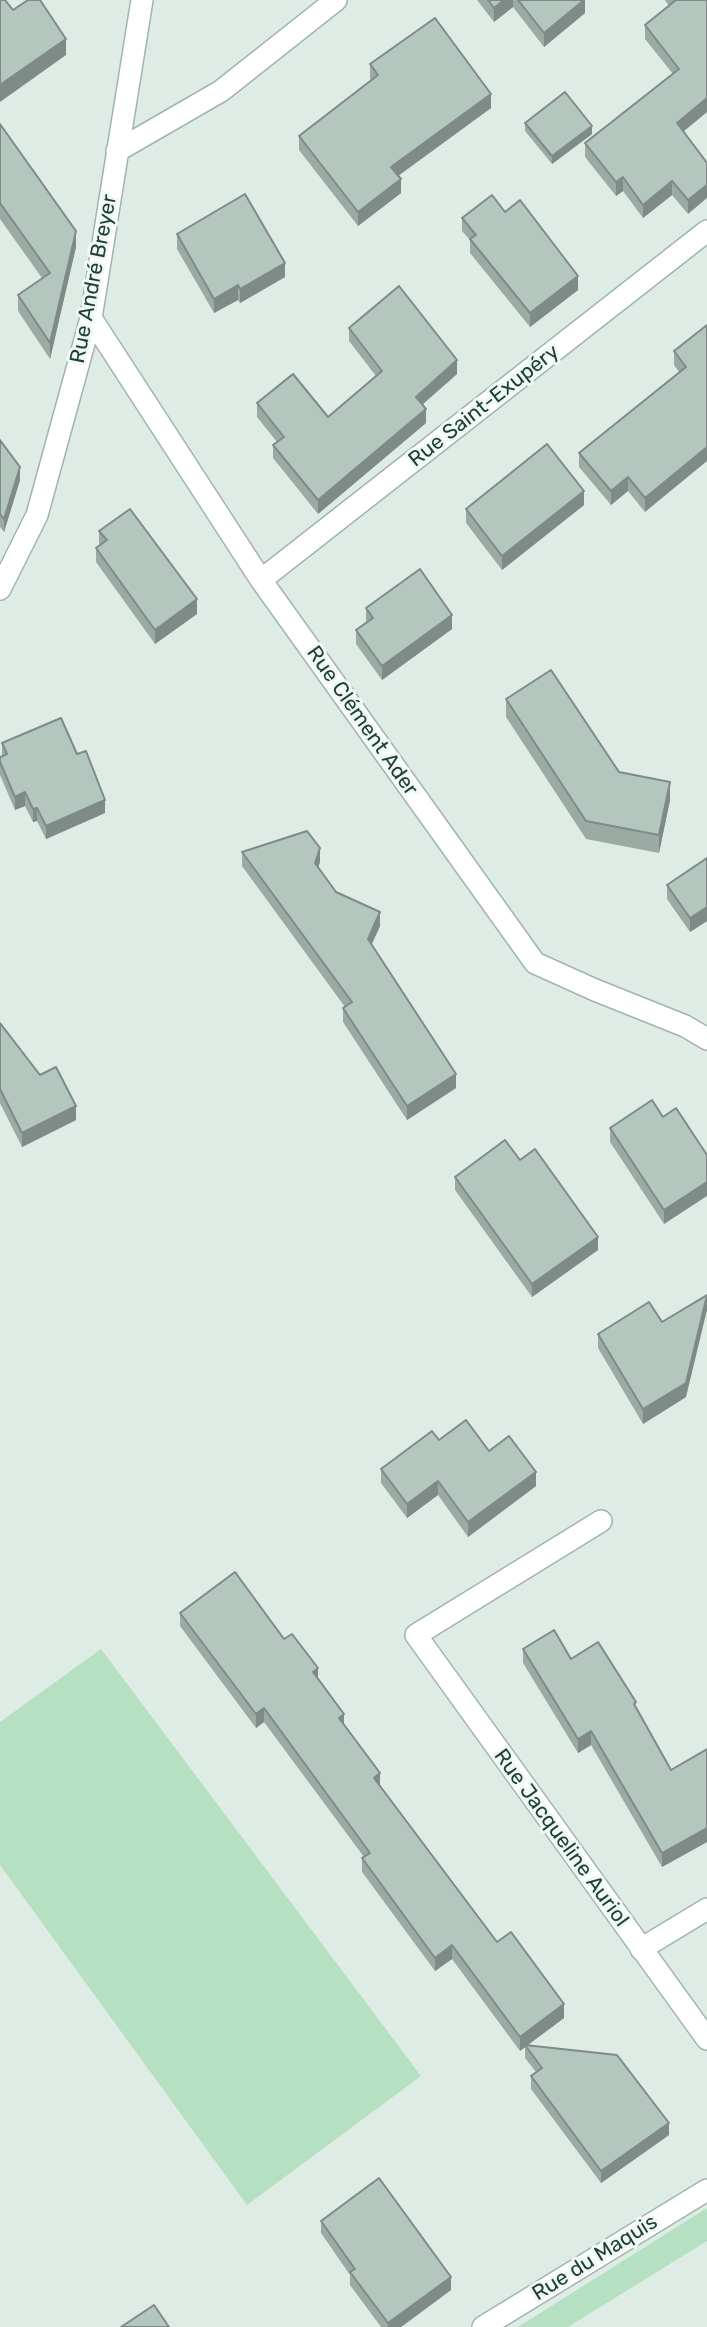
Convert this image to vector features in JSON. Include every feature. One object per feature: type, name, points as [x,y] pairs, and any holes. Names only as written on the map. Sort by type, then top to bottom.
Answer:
[{"type":"street","name":"Rue André Breyer","points":[[0,589],[37,515],[91,318],[142,0]]},
{"type":"street","points":[[117,151],[220,91],[336,0]]},
{"type":"street","name":"Rue Saint-Exupéry","points":[[261,580],[707,232]]},
{"type":"street","name":"Rue Clément Ader","points":[[91,318],[261,580],[534,963],[685,1026],[707,1039]]},
{"type":"street","name":"Rue Jacqueline Auriol","points":[[601,1521],[416,1635],[707,2039]]},
{"type":"street","points":[[641,1949],[707,1909]]},
{"type":"street","name":"Rue du Maquis","points":[[483,2327],[707,2190]]},
{"type":"green space","points":[[101,1649],[421,2076],[247,2205],[0,1865],[0,1722]]},
{"type":"green space","points":[[707,2208],[707,2241],[568,2327],[518,2327]]},
{"type":"building","points":[[0,0],[5,0],[13,10],[28,0],[40,0],[66,39],[0,85]]},
{"type":"building","points":[[488,0],[504,0],[494,8]]},
{"type":"building","points":[[518,0],[584,0],[544,33]]},
{"type":"building","points":[[676,0],[707,0],[707,98],[677,123],[707,163],[707,185],[688,200],[672,181],[643,205],[623,177],[616,182],[585,143],[679,69],[645,25]]},
{"type":"building","points":[[435,18],[491,94],[391,167],[401,179],[358,212],[299,136],[378,75],[370,64]]},
{"type":"building","points":[[565,92],[592,126],[552,156],[525,123]]},
{"type":"building","points":[[0,124],[76,231],[50,343],[18,295],[50,273],[0,203]]},
{"type":"building","points":[[245,194],[285,263],[240,289],[238,285],[214,299],[177,234]]},
{"type":"building","points":[[492,195],[505,212],[520,200],[578,276],[530,313],[470,239],[476,235],[462,218]]},
{"type":"building","points":[[399,286],[457,360],[416,397],[426,409],[318,500],[273,445],[284,437],[257,403],[293,374],[328,417],[382,371],[349,328]]},
{"type":"building","points":[[707,325],[707,447],[645,498],[628,477],[611,491],[579,453],[686,367],[674,351]]},
{"type":"building","points":[[0,440],[20,467],[4,519],[0,514]]},
{"type":"building","points":[[547,444],[584,491],[502,556],[466,509]]},
{"type":"building","points":[[130,509],[197,599],[155,630],[96,548],[107,540],[99,531]]},
{"type":"building","points":[[420,569],[452,615],[382,666],[356,630],[373,618],[366,608]]},
{"type":"building","points":[[551,670],[619,772],[670,782],[659,835],[586,821],[506,699]]},
{"type":"building","points":[[61,718],[77,754],[86,751],[105,800],[46,826],[37,808],[33,809],[25,792],[15,797],[0,757],[7,754],[2,743]]},
{"type":"building","points":[[307,831],[320,848],[315,863],[336,892],[380,912],[368,939],[456,1074],[407,1106],[343,1008],[352,1002],[242,852]]},
{"type":"building","points":[[707,858],[707,907],[690,918],[667,885]]},
{"type":"building","points":[[0,1023],[40,1075],[56,1067],[76,1106],[22,1133],[0,1089]]},
{"type":"building","points":[[652,1100],[663,1117],[676,1108],[707,1155],[707,1182],[664,1210],[610,1128]]},
{"type":"building","points":[[505,1140],[520,1160],[535,1149],[598,1237],[532,1284],[455,1177]]},
{"type":"building","points":[[707,1295],[686,1383],[643,1409],[598,1334],[649,1302],[662,1322]]},
{"type":"building","points":[[466,1420],[489,1451],[509,1436],[536,1472],[468,1522],[438,1481],[407,1504],[381,1469],[432,1431],[439,1440]]},
{"type":"building","points":[[235,1572],[284,1639],[292,1634],[318,1668],[313,1672],[344,1714],[339,1718],[380,1773],[374,1778],[497,1942],[511,1932],[564,2004],[520,2037],[452,1945],[435,1958],[362,1858],[370,1853],[264,1708],[256,1714],[180,1613]]},
{"type":"building","points":[[554,1630],[571,1659],[598,1642],[636,1702],[634,1704],[671,1770],[707,1749],[707,1828],[662,1853],[591,1731],[578,1739],[523,1649]]},
{"type":"building","points":[[525,2045],[617,2055],[669,2123],[601,2171],[531,2076],[542,2068]]},
{"type":"building","points":[[379,2178],[451,2277],[388,2323],[350,2272],[355,2269],[321,2221]]},
{"type":"building","points":[[154,2305],[169,2327],[121,2327]]}]
